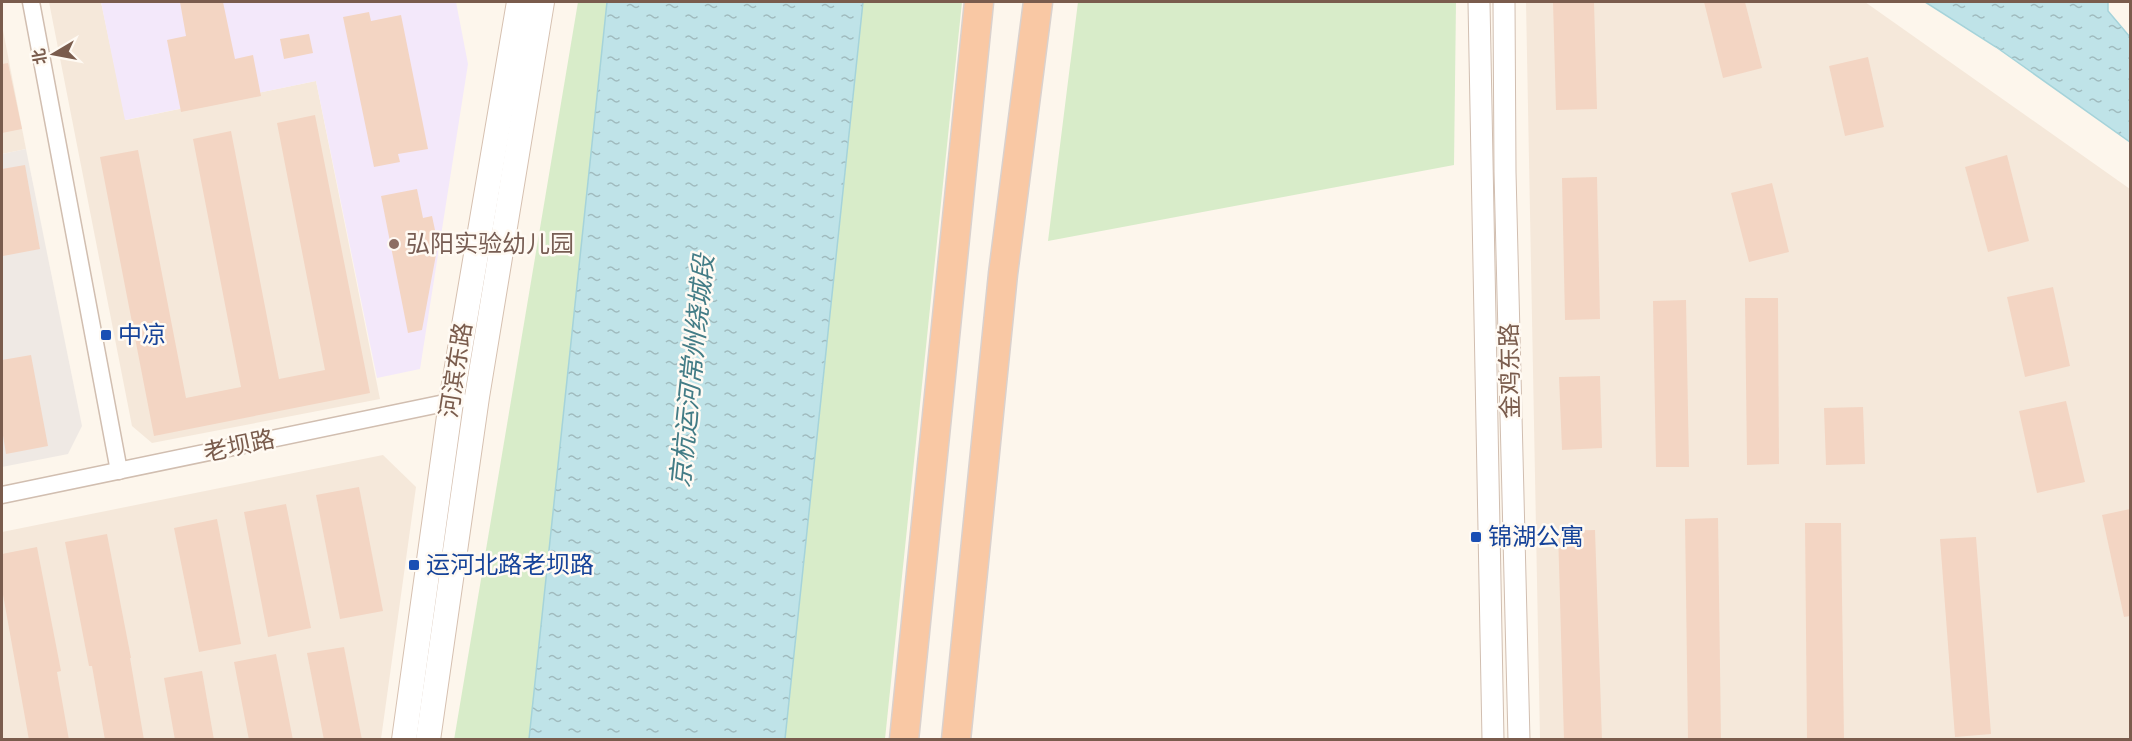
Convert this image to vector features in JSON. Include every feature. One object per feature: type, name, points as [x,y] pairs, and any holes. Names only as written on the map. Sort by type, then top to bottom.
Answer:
[{"type":"highway","points":[[904,740],[979,2]]},
{"type":"highway","points":[[956,740],[1003,274],[1038,2]]},
{"type":"main road","name":"河滨东路","points":[[404,740],[451,402],[519,2]]},
{"type":"main road","name":"河滨东路","points":[[428,740],[477,397],[542,2]]},
{"type":"street","points":[[31,2],[118,471]]},
{"type":"street","name":"金鸡东路","points":[[1479,2],[1493,740]]},
{"type":"street","name":"金鸡东路","points":[[1504,2],[1505,172],[1519,740]]},
{"type":"street","name":"老坝路","points":[[2,495],[477,397]]},
{"type":"shaded area","points":[[49,2],[101,2],[126,120],[316,81],[380,399],[152,443],[132,426]]},
{"type":"shaded area","name":"弘阳实验幼儿园","points":[[101,2],[456,2],[468,64],[420,369],[377,378],[316,81],[125,120]]},
{"type":"shaded area","points":[[1526,2],[1865,2],[2130,189],[2130,739],[1540,739]]},
{"type":"shaded area","points":[[2,25],[26,149],[2,154]]},
{"type":"shaded area","points":[[26,149],[82,426],[68,454],[2,467],[2,154]]},
{"type":"shaded area","points":[[383,455],[416,487],[381,739],[2,740],[2,532]]},
{"type":"green space","points":[[578,2],[607,2],[529,739],[454,740]]},
{"type":"green space","points":[[863,2],[962,2],[885,739],[785,740]]},
{"type":"green space","points":[[1078,2],[1456,2],[1454,165],[1048,241]]},
{"type":"water","name":"京杭运河常州绕城段","points":[[607,2],[863,2],[785,739],[529,739]]},
{"type":"water","points":[[1925,2],[2108,2],[2108,11],[2130,37],[2130,142],[1996,47]]},
{"type":"building","points":[[180,2],[223,2],[235,59],[253,55],[261,96],[181,112],[167,40],[186,36]]},
{"type":"building","points":[[1553,2],[1594,2],[1597,109],[1556,110]]},
{"type":"building","points":[[1704,2],[1745,2],[1762,68],[1723,78]]},
{"type":"building","points":[[369,12],[371,21],[401,15],[428,149],[398,154],[400,162],[374,167],[343,17]]},
{"type":"building","points":[[309,34],[313,53],[284,59],[280,39]]},
{"type":"building","points":[[1868,57],[1884,127],[1845,136],[1829,66]]},
{"type":"building","points":[[8,63],[22,129],[2,133],[2,64]]},
{"type":"building","points":[[315,115],[370,393],[154,436],[100,157],[138,150],[186,398],[241,387],[193,139],[231,131],[279,379],[325,370],[277,123]]},
{"type":"building","points":[[2007,155],[2029,241],[1988,252],[1965,167]]},
{"type":"building","points":[[25,165],[40,249],[3,256],[2,169]]},
{"type":"building","points":[[1597,177],[1600,319],[1565,320],[1562,178]]},
{"type":"building","points":[[1772,183],[1789,252],[1749,262],[1731,193]]},
{"type":"building","points":[[417,189],[423,218],[432,216],[438,244],[422,330],[408,333],[381,196]]},
{"type":"building","points":[[2053,287],[2070,366],[2025,377],[2007,297]]},
{"type":"building","points":[[1745,298],[1778,298],[1779,464],[1747,465]]},
{"type":"building","points":[[1686,300],[1689,467],[1656,467],[1653,301]]},
{"type":"building","points":[[31,355],[48,446],[6,454],[2,429],[2,360]]},
{"type":"building","points":[[1600,376],[1602,448],[1562,450],[1559,377]]},
{"type":"building","points":[[2066,401],[2085,482],[2037,493],[2019,411]]},
{"type":"building","points":[[1863,407],[1865,464],[1826,465],[1824,408]]},
{"type":"building","points":[[359,487],[383,611],[340,619],[316,495]]},
{"type":"building","points":[[286,504],[311,628],[268,637],[244,512]]},
{"type":"building","points":[[2130,509],[2130,616],[2124,617],[2102,515]]},
{"type":"building","points":[[1718,518],[1721,740],[1688,740],[1685,519]]},
{"type":"building","points":[[217,519],[241,644],[199,652],[174,528]]},
{"type":"building","points":[[1805,523],[1841,523],[1844,740],[1807,740]]},
{"type":"building","points":[[1595,530],[1602,740],[1564,740],[1558,531]]},
{"type":"building","points":[[107,534],[144,740],[105,740],[92,666],[89,666],[65,542]]},
{"type":"building","points":[[1976,537],[1991,734],[1955,737],[1940,539]]},
{"type":"building","points":[[37,547],[61,671],[57,672],[69,740],[29,740],[2,589],[2,554]]},
{"type":"building","points":[[344,647],[362,740],[324,740],[307,653]]},
{"type":"building","points":[[276,654],[293,740],[249,740],[234,662]]},
{"type":"building","points":[[202,671],[214,740],[175,740],[164,678]]},
{"type":"place","name":"弘阳实验幼儿园","points":[[394,244]]},
{"type":"place","name":"中凉","points":[[106,335]]},
{"type":"place","name":"锦湖公寓","points":[[1476,537]]},
{"type":"place","name":"运河北路老坝路","points":[[414,565]]}]
